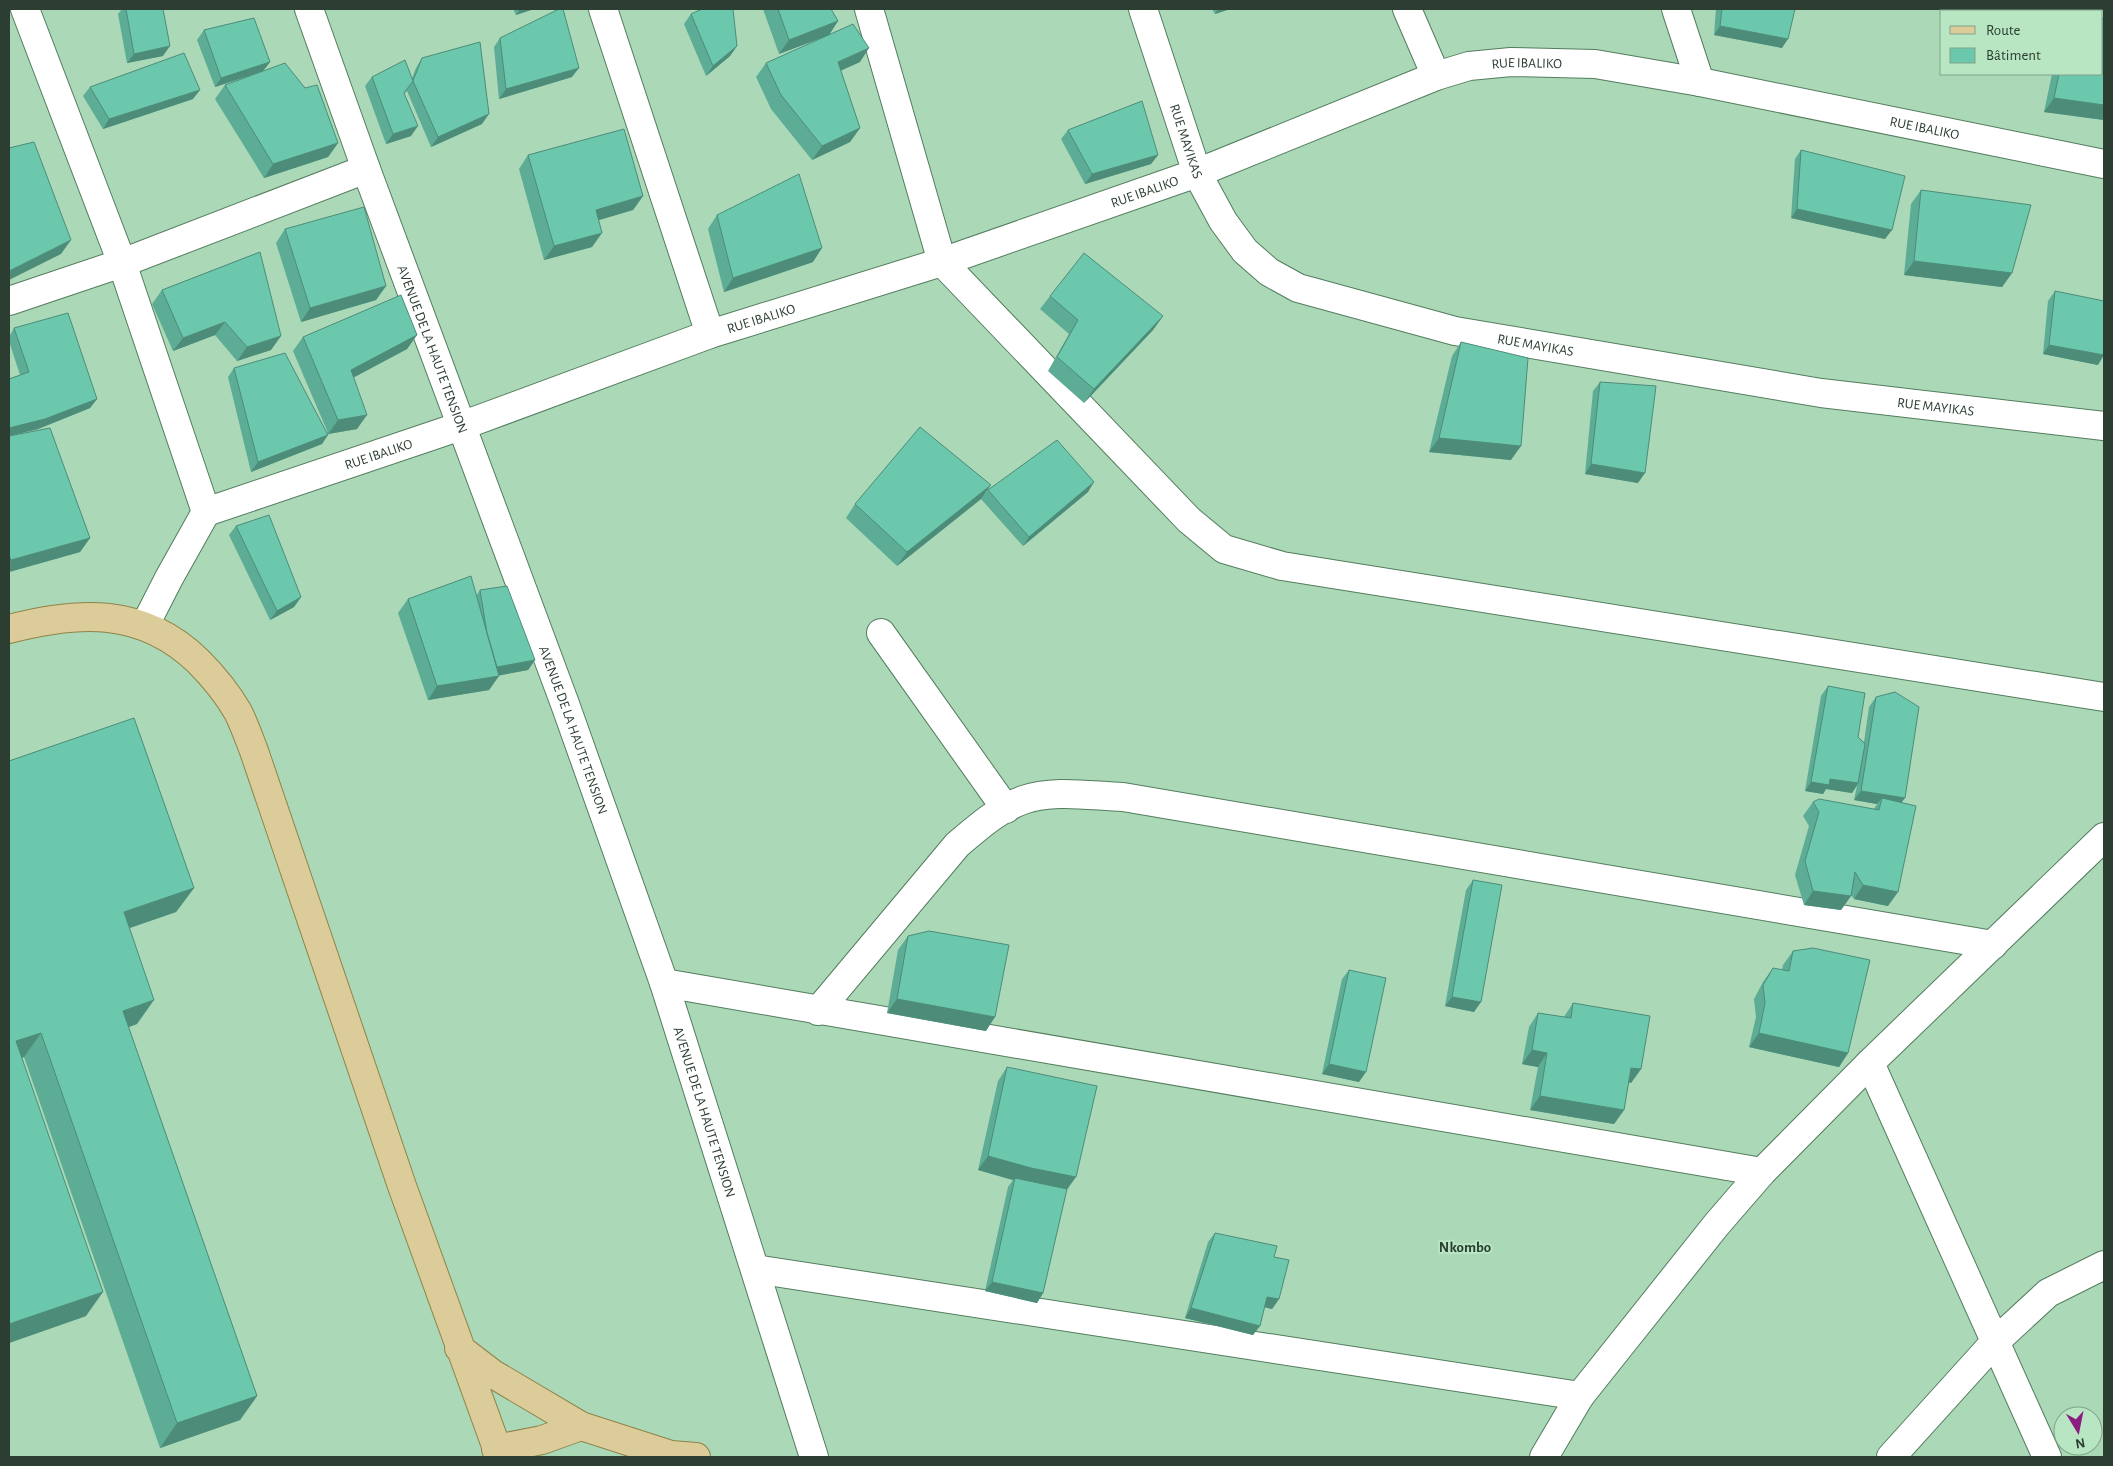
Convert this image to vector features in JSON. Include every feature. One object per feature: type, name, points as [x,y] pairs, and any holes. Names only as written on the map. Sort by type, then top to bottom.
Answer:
[{"type":"main road","points":[[9,629],[48,619],[101,617],[145,625],[180,644],[214,676],[238,712],[254,751],[402,1186],[498,1453],[581,1426]]},
{"type":"main road","points":[[459,1348],[493,1374],[581,1426],[676,1457]]},
{"type":"street","points":[[25,9],[122,263],[206,512],[145,625]]},
{"type":"street","name":"AVENUE DE LA HAUTE TENSION","points":[[310,9],[366,169],[565,704],[664,983],[814,1457]]},
{"type":"street","points":[[603,9],[710,334]]},
{"type":"street","points":[[869,9],[942,262],[1189,520],[1224,549],[1282,566],[2104,697]]},
{"type":"street","name":"RUE MAYIKAS","points":[[1143,9],[1197,173],[1229,228],[1245,251],[1269,272],[1298,288],[1454,331],[1811,391],[2104,426]]},
{"type":"street","points":[[1407,9],[1436,76]]},
{"type":"street","points":[[1676,9],[1700,82]]},
{"type":"street","name":"RUE IBALIKO","points":[[206,512],[462,426],[710,334],[942,262],[1197,173],[1436,76],[1469,66],[1511,62],[1595,64],[1700,82],[2104,164]]},
{"type":"street","points":[[9,301],[122,263],[366,169]]},
{"type":"street","points":[[881,633],[1006,809]]},
{"type":"street","points":[[818,1011],[957,845],[982,824],[1006,809],[1024,800],[1051,795],[1123,797],[1993,945]]},
{"type":"street","points":[[1544,1457],[1580,1396],[1717,1224],[1762,1172],[1870,1063],[2104,837]]},
{"type":"street","points":[[664,983],[1762,1172]]},
{"type":"street","points":[[1870,1063],[2047,1457]]},
{"type":"street","points":[[1891,1457],[1995,1342],[2048,1294],[2104,1265]]},
{"type":"street","points":[[755,1269],[1580,1396]]},
{"type":"building","points":[[126,9],[163,9],[170,46],[134,54]]},
{"type":"building","points":[[559,9],[563,9],[579,68],[506,89],[500,38]]},
{"type":"building","points":[[702,9],[733,9],[737,46],[713,66],[691,14]]},
{"type":"building","points":[[778,9],[831,9],[838,21],[789,40]]},
{"type":"building","points":[[1722,9],[1795,9],[1788,39],[1720,26]]},
{"type":"building","points":[[254,18],[270,62],[221,78],[204,30]]},
{"type":"building","points":[[2104,19],[2104,105],[2054,98],[2059,75],[2103,75]]},
{"type":"building","points":[[853,24],[869,48],[838,62],[860,128],[822,146],[781,95],[766,63]]},
{"type":"building","points":[[480,42],[489,114],[438,137],[413,81],[422,58]]},
{"type":"building","points":[[184,53],[200,90],[109,119],[90,87]]},
{"type":"building","points":[[405,60],[413,81],[404,93],[418,126],[393,134],[372,77]]},
{"type":"building","points":[[285,63],[305,88],[317,85],[338,143],[273,164],[225,85]]},
{"type":"building","points":[[1142,101],[1158,155],[1092,174],[1068,130]]},
{"type":"building","points":[[624,129],[643,196],[596,210],[602,233],[554,246],[528,155]]},
{"type":"building","points":[[34,142],[71,240],[9,271],[9,148]]},
{"type":"building","points":[[1801,150],[1905,176],[1892,230],[1797,209]]},
{"type":"building","points":[[799,174],[822,248],[733,278],[717,215]]},
{"type":"building","points":[[1921,190],[2031,205],[2012,273],[1914,261]]},
{"type":"building","points":[[364,207],[386,286],[310,308],[285,229]]},
{"type":"building","points":[[260,252],[281,336],[247,347],[225,322],[183,338],[162,290]]},
{"type":"building","points":[[1084,253],[1163,316],[1094,389],[1057,357],[1078,320],[1050,296]]},
{"type":"building","points":[[2055,291],[2104,301],[2104,355],[2049,345]]},
{"type":"building","points":[[401,295],[417,335],[351,370],[367,415],[338,420],[303,337]]},
{"type":"building","points":[[68,313],[97,399],[45,419],[9,428],[9,379],[29,372],[14,328]]},
{"type":"building","points":[[1461,342],[1528,358],[1521,446],[1439,438]]},
{"type":"building","points":[[285,353],[328,435],[258,462],[234,368]]},
{"type":"building","points":[[1600,382],[1656,386],[1645,473],[1591,464]]},
{"type":"building","points":[[920,427],[991,485],[907,552],[855,504]]},
{"type":"building","points":[[50,428],[90,538],[11,560],[9,555],[9,436]]},
{"type":"building","points":[[1057,440],[1094,482],[1029,537],[988,490]]},
{"type":"building","points":[[269,515],[301,597],[277,611],[236,526]]},
{"type":"building","points":[[471,576],[499,676],[437,686],[408,599]]},
{"type":"building","points":[[507,586],[535,660],[497,667],[487,633],[480,590]]},
{"type":"building","points":[[1828,686],[1865,693],[1858,737],[1865,744],[1858,783],[1830,779],[1829,785],[1811,782]]},
{"type":"building","points":[[1895,692],[1919,707],[1905,798],[1861,791],[1876,697]]},
{"type":"building","points":[[134,718],[194,888],[124,912],[154,1000],[123,1011],[257,1396],[177,1423],[41,1033],[16,1041],[103,1292],[9,1324],[9,761]]},
{"type":"building","points":[[1882,798],[1916,806],[1898,892],[1863,885],[1855,872],[1851,896],[1813,891],[1805,861],[1819,812],[1813,802],[1819,799],[1879,810]]},
{"type":"building","points":[[1473,880],[1502,885],[1481,1002],[1452,997]]},
{"type":"building","points":[[929,931],[1009,945],[995,1017],[897,999],[908,936]]},
{"type":"building","points":[[1813,948],[1870,960],[1848,1053],[1759,1033],[1765,1003],[1763,985],[1773,968],[1789,971],[1793,951]]},
{"type":"building","points":[[1349,970],[1386,978],[1366,1072],[1329,1064]]},
{"type":"building","points":[[1573,1003],[1650,1016],[1641,1069],[1631,1068],[1624,1110],[1540,1096],[1547,1053],[1532,1050],[1538,1013],[1571,1018]]},
{"type":"building","points":[[1007,1067],[1097,1086],[1076,1177],[1031,1168],[988,1156]]},
{"type":"building","points":[[1015,1178],[1067,1189],[1043,1293],[992,1282]]},
{"type":"building","points":[[1215,1233],[1277,1246],[1274,1257],[1289,1260],[1279,1299],[1267,1297],[1260,1326],[1191,1308]]},
{"type":"district","name":"Nkombo","points":[[1465,1247]]}]
